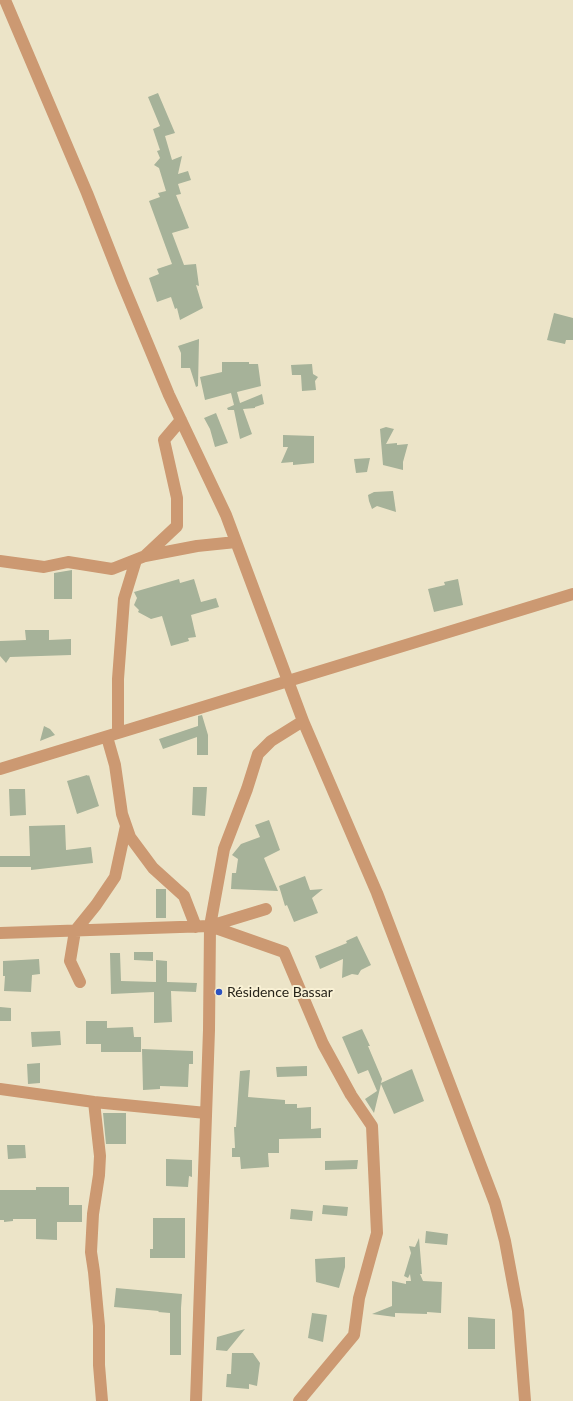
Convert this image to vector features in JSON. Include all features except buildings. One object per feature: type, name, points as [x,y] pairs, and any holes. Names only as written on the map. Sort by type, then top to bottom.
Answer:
[{"type":"street","points":[[5,0],[181,420],[226,515],[303,721],[377,893],[495,1203],[505,1241],[518,1312],[525,1401]]},
{"type":"street","points":[[181,420],[164,440],[177,498],[177,526],[141,558],[124,599],[113,735],[115,765],[122,814],[130,837],[153,868],[184,896],[196,927]]},
{"type":"street","points":[[0,561],[44,567],[68,562],[112,569],[141,558],[197,546],[236,542]]},
{"type":"street","points":[[0,769],[573,594]]},
{"type":"street","points":[[196,1401],[206,1113],[210,926],[224,849],[248,789],[258,754],[271,741],[303,721]]},
{"type":"street","points":[[80,982],[70,961],[75,931],[96,905],[115,877],[126,826]]},
{"type":"street","points":[[0,933],[210,926],[266,909]]},
{"type":"street","points":[[210,926],[284,952],[323,1044],[351,1095],[372,1126],[376,1233],[359,1298],[354,1336],[299,1401]]},
{"type":"street","points":[[0,1089],[94,1102],[206,1113]]},
{"type":"street","points":[[94,1102],[100,1156],[99,1175],[93,1214],[91,1252],[99,1326],[99,1365],[102,1401]]},
{"type":"place","name":"Résidence Bassar","points":[[219,992]]}]
